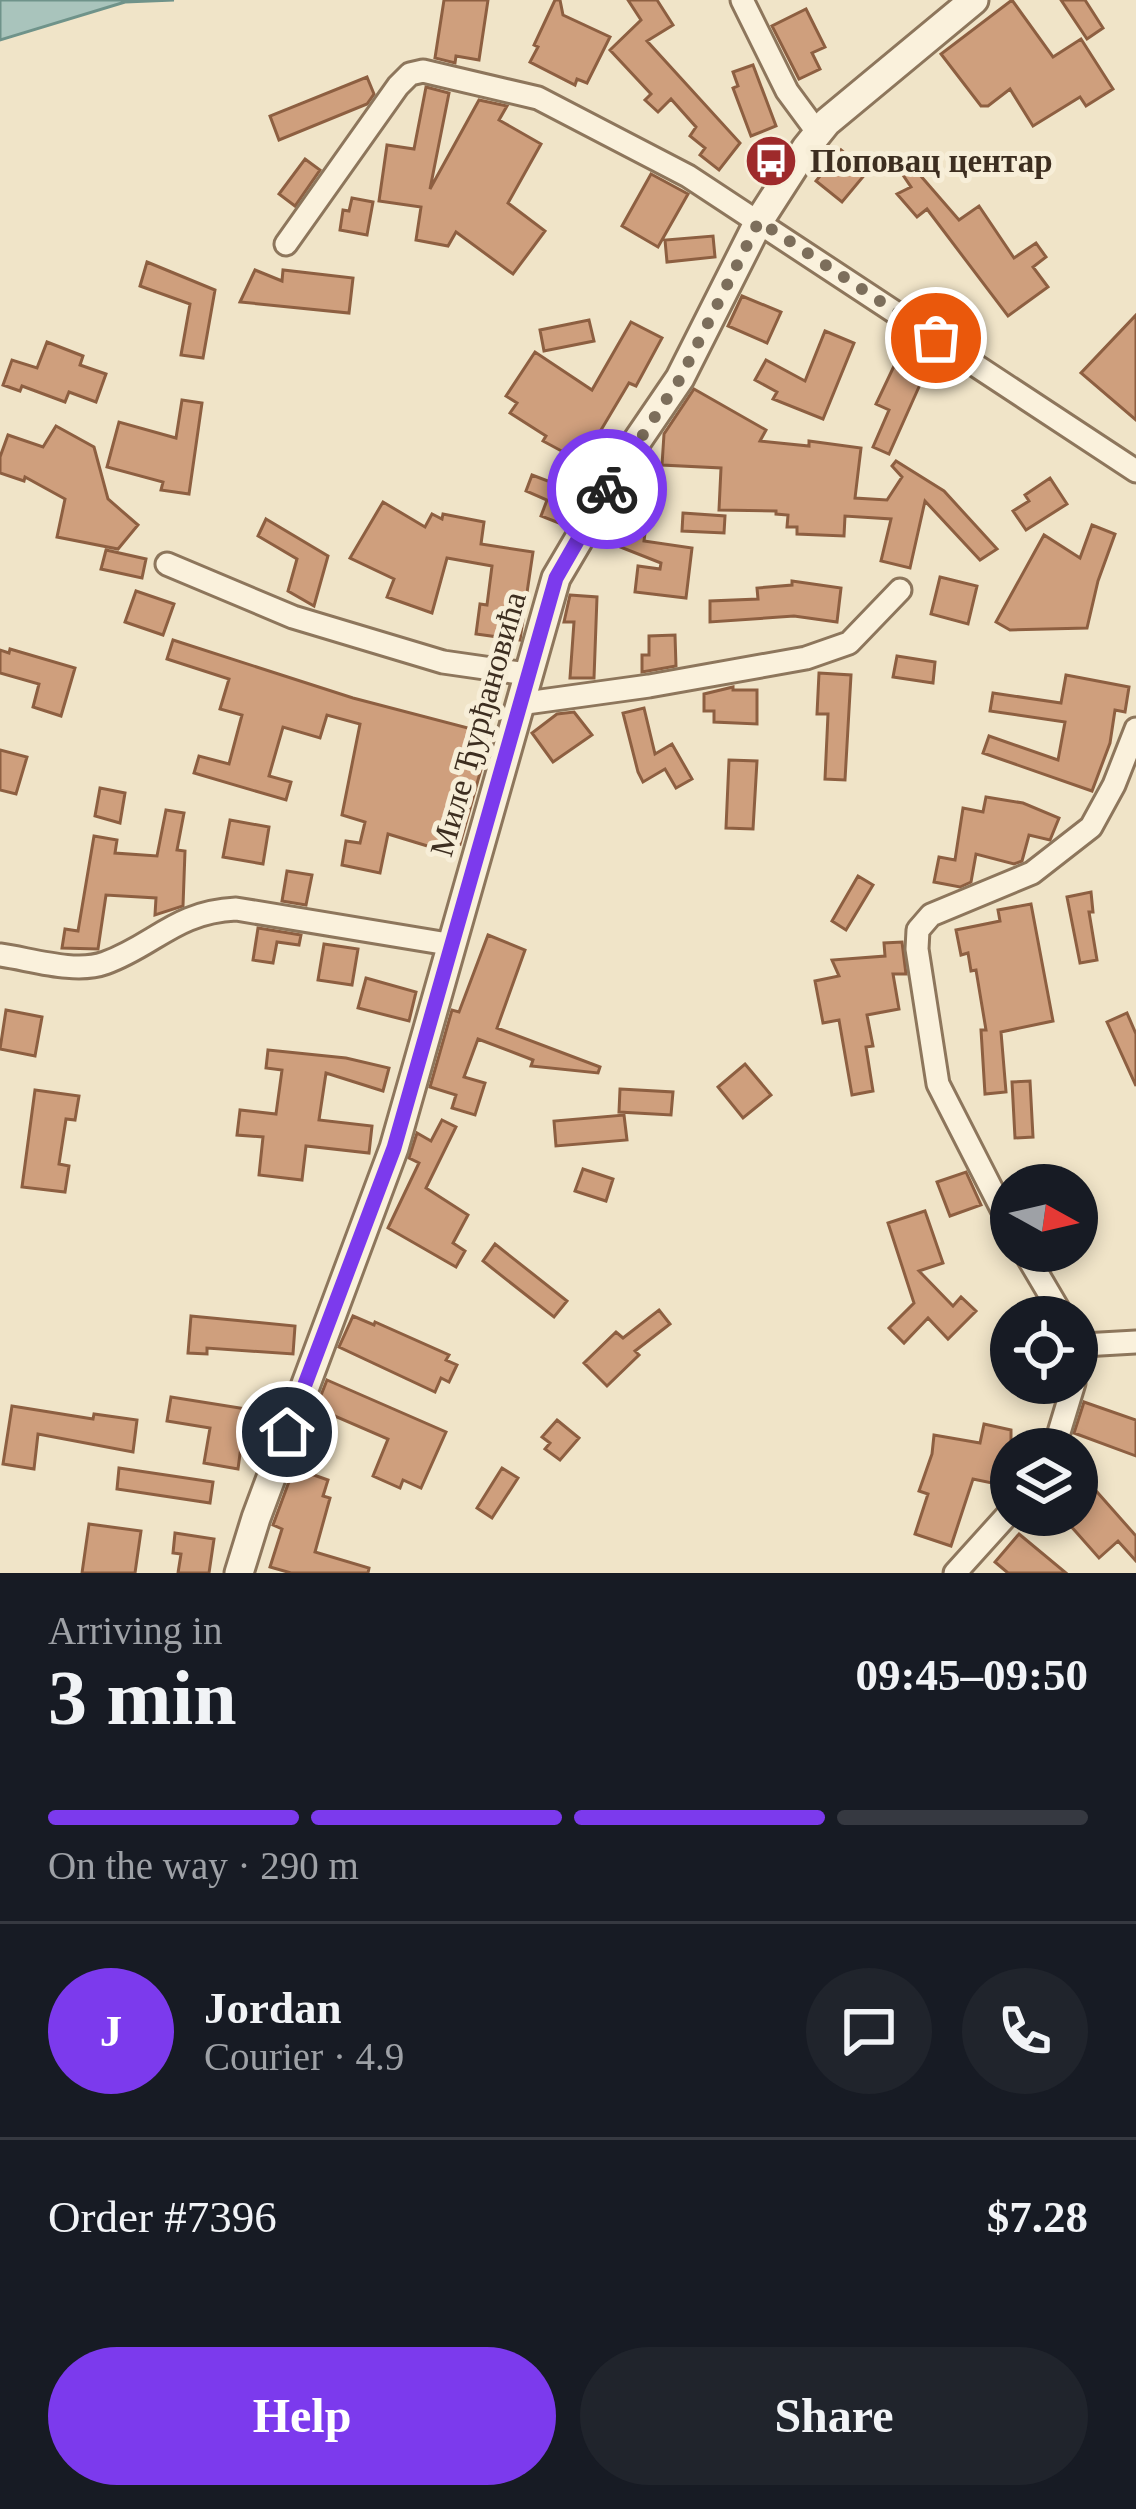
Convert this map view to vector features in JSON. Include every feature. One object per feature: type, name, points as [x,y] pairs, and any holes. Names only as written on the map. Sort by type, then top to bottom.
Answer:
[{"type":"street","points":[[742,0],[787,91],[818,134]]},
{"type":"street","name":"Миле Ђурђановића","points":[[239,1573],[303,1389],[372,1214],[454,945],[556,578],[635,444],[680,379],[759,221],[818,134],[974,0]]},
{"type":"street","points":[[286,244],[410,74],[423,71],[538,98],[688,176],[1136,471]]},
{"type":"street","points":[[166,564],[292,617],[443,662],[527,674]]},
{"type":"street","points":[[519,704],[806,658],[849,643],[900,590]]},
{"type":"street","points":[[990,1186],[938,1084],[919,930],[931,915],[1032,873],[1091,827],[1136,729]]},
{"type":"street","points":[[0,955],[70,964],[104,963],[163,929],[211,910],[236,909],[454,945]]},
{"type":"street","points":[[1098,1341],[1136,1342]]},
{"type":"street","points":[[955,1573],[990,1534]]},
{"type":"water","points":[[0,0],[174,0],[125,2],[0,40]]},
{"type":"building","points":[[444,0],[488,0],[479,60],[456,56],[455,63],[435,58]]},
{"type":"building","points":[[555,0],[560,0],[563,15],[610,37],[587,83],[577,79],[575,85],[530,62]]},
{"type":"building","points":[[628,0],[657,0],[673,25],[647,41],[740,143],[719,170],[700,155],[705,148],[690,136],[696,127],[671,99],[658,112],[645,100],[651,94],[610,50],[641,20]]},
{"type":"building","points":[[1012,0],[1053,57],[1081,39],[1113,89],[1086,106],[1080,97],[1033,126],[1010,89],[981,106],[941,54]]},
{"type":"building","points":[[1061,0],[1085,0],[1103,28],[1087,39]]},
{"type":"building","points":[[806,9],[825,47],[812,53],[820,69],[799,79],[772,26]]},
{"type":"building","points":[[753,65],[776,126],[751,136],[733,88],[738,86],[733,72]]},
{"type":"building","points":[[367,77],[374,94],[367,104],[279,140],[270,116]]},
{"type":"building","points":[[426,87],[449,93],[430,189],[479,100],[507,106],[499,120],[541,144],[508,203],[545,231],[513,274],[456,232],[448,246],[416,240],[421,207],[379,201],[387,145],[414,149]]},
{"type":"building","points":[[841,150],[867,172],[842,202],[816,181]]},
{"type":"building","points":[[305,159],[320,170],[295,206],[279,194]]},
{"type":"building","points":[[913,167],[959,220],[979,206],[1014,258],[1036,243],[1046,257],[1033,267],[1048,287],[1008,316],[927,209],[917,217],[897,194],[911,187],[903,175]]},
{"type":"building","points":[[651,174],[688,194],[658,247],[622,226]]},
{"type":"building","points":[[352,198],[373,202],[367,235],[340,230],[343,210],[349,211]]},
{"type":"building","points":[[713,236],[715,257],[667,262],[665,240]]},
{"type":"building","points":[[147,262],[215,290],[203,358],[181,355],[190,304],[140,286]]},
{"type":"building","points":[[255,270],[282,281],[283,270],[353,278],[349,313],[240,302]]},
{"type":"building","points":[[742,296],[781,312],[767,343],[728,326]]},
{"type":"building","points":[[1136,315],[1136,420],[1081,373]]},
{"type":"building","points":[[589,320],[594,341],[544,351],[540,330]]},
{"type":"building","points":[[631,322],[662,338],[636,386],[629,383],[582,462],[543,441],[546,436],[510,413],[517,403],[506,396],[535,352],[592,390]]},
{"type":"building","points":[[825,331],[854,343],[823,419],[773,399],[777,392],[755,380],[766,360],[805,381]]},
{"type":"building","points":[[47,342],[83,356],[80,365],[106,374],[96,402],[69,392],[65,402],[22,386],[20,391],[3,385],[12,360],[37,368]]},
{"type":"building","points":[[894,366],[922,380],[889,454],[873,447],[889,410],[876,404]]},
{"type":"building","points":[[694,389],[766,430],[760,441],[861,448],[855,498],[887,500],[902,477],[892,466],[896,461],[944,491],[997,549],[980,560],[925,501],[910,568],[881,561],[891,519],[845,516],[844,536],[797,534],[797,527],[787,527],[788,515],[776,511],[719,510],[721,468],[662,465],[664,434]]},
{"type":"building","points":[[182,400],[202,403],[189,494],[161,490],[163,482],[107,467],[119,422],[176,438]]},
{"type":"building","points":[[56,426],[94,447],[108,499],[138,525],[118,549],[57,537],[65,499],[25,477],[24,481],[0,473],[8,435],[43,447]]},
{"type":"building","points":[[532,475],[572,490],[559,523],[541,516],[547,500],[526,491]]},
{"type":"building","points":[[1050,478],[1067,504],[1026,530],[1013,511],[1029,501],[1025,495]]},
{"type":"building","points":[[383,502],[425,527],[432,514],[484,522],[481,544],[533,552],[520,640],[476,634],[480,604],[487,605],[492,566],[447,558],[432,613],[387,597],[394,579],[350,558]]},
{"type":"building","points":[[683,513],[725,516],[724,533],[682,531]]},
{"type":"building","points":[[266,519],[328,556],[314,606],[288,591],[297,559],[258,536]]},
{"type":"building","points":[[611,520],[646,525],[644,541],[692,548],[686,598],[635,592],[638,566],[660,569],[661,563],[600,539]]},
{"type":"building","points":[[1092,525],[1115,534],[1087,628],[1010,630],[996,622],[1044,535],[1080,558]]},
{"type":"building","points":[[106,550],[146,559],[142,578],[101,569]]},
{"type":"building","points":[[940,577],[977,586],[968,624],[931,614]]},
{"type":"building","points":[[792,581],[841,588],[837,622],[794,616],[710,622],[710,601],[758,599],[757,588],[792,585]]},
{"type":"building","points":[[136,591],[174,604],[163,635],[125,622]]},
{"type":"building","points":[[570,595],[597,597],[594,678],[570,678],[574,622],[564,622]]},
{"type":"building","points":[[675,635],[676,666],[642,672],[642,655],[649,655],[649,636]]},
{"type":"building","points":[[173,640],[353,698],[491,734],[460,844],[447,840],[444,851],[388,834],[380,873],[342,865],[346,841],[360,843],[365,822],[342,815],[360,724],[327,715],[320,738],[283,727],[269,776],[291,782],[286,800],[194,773],[199,756],[229,764],[242,715],[220,709],[229,679],[167,659]]},
{"type":"building","points":[[10,649],[75,668],[61,716],[33,707],[39,684],[0,673],[0,650],[9,653]]},
{"type":"building","points":[[897,656],[935,662],[933,683],[893,677]]},
{"type":"building","points":[[819,673],[851,675],[845,780],[825,779],[828,714],[817,714]]},
{"type":"building","points":[[1066,675],[1129,687],[1125,712],[1115,710],[1110,743],[1092,791],[983,753],[989,736],[1058,760],[1065,722],[990,711],[993,693],[1061,703]]},
{"type":"building","points":[[733,687],[757,690],[757,724],[714,722],[714,711],[704,711],[704,694]]},
{"type":"building","points":[[644,708],[655,754],[672,744],[692,779],[676,788],[665,769],[643,782],[638,772],[623,713]]},
{"type":"building","points":[[574,712],[592,735],[553,762],[532,733],[557,714]]},
{"type":"building","points":[[0,750],[27,757],[16,794],[0,790]]},
{"type":"building","points":[[729,760],[757,761],[753,829],[726,828]]},
{"type":"building","points":[[100,788],[125,793],[120,823],[95,816]]},
{"type":"building","points":[[986,797],[1023,803],[1059,818],[1050,840],[1029,835],[1022,861],[1014,864],[976,854],[971,882],[960,887],[934,882],[939,857],[955,860],[963,808],[983,812]]},
{"type":"building","points":[[166,810],[184,813],[177,850],[185,851],[183,906],[155,915],[156,898],[106,895],[98,949],[62,948],[65,929],[78,931],[94,836],[117,840],[115,853],[157,856]]},
{"type":"building","points":[[230,820],[269,827],[263,864],[223,857]]},
{"type":"building","points":[[287,871],[312,875],[306,905],[282,901]]},
{"type":"building","points":[[858,876],[873,885],[846,930],[832,921]]},
{"type":"building","points":[[1091,892],[1093,912],[1089,912],[1097,960],[1080,963],[1067,897]]},
{"type":"building","points":[[1031,904],[1053,1021],[1001,1032],[1006,1092],[985,1094],[981,1030],[986,1030],[976,970],[971,971],[968,953],[961,955],[956,930],[1000,921],[998,910]]},
{"type":"building","points":[[258,928],[301,935],[299,945],[277,942],[273,963],[253,960]]},
{"type":"building","points":[[488,935],[525,950],[497,1028],[600,1067],[598,1073],[531,1066],[533,1060],[478,1039],[464,1077],[485,1083],[475,1115],[452,1108],[456,1095],[430,1087],[452,1010],[459,1012]]},
{"type":"building","points":[[902,942],[906,974],[893,974],[899,1009],[867,1015],[873,1091],[852,1095],[839,1020],[823,1023],[815,981],[839,976],[832,960],[885,956],[884,943]]},
{"type":"building","points":[[324,944],[358,949],[352,985],[318,980]]},
{"type":"building","points":[[366,978],[416,992],[409,1021],[358,1008]]},
{"type":"building","points":[[6,1010],[42,1017],[35,1056],[0,1049]]},
{"type":"building","points":[[1127,1013],[1136,1034],[1136,1086],[1107,1022]]},
{"type":"building","points":[[268,1050],[389,1068],[383,1091],[326,1073],[319,1120],[372,1126],[369,1153],[306,1146],[302,1180],[259,1175],[263,1137],[237,1135],[240,1110],[276,1114],[282,1070],[266,1068]]},
{"type":"building","points":[[745,1064],[771,1095],[743,1118],[718,1087]]},
{"type":"building","points":[[1030,1081],[1033,1137],[1015,1138],[1012,1082]]},
{"type":"building","points":[[620,1089],[673,1092],[671,1115],[619,1112]]},
{"type":"building","points":[[35,1090],[79,1096],[75,1120],[66,1119],[59,1164],[69,1166],[65,1192],[22,1187]]},
{"type":"building","points":[[624,1115],[627,1140],[556,1146],[554,1121]]},
{"type":"building","points":[[442,1120],[456,1127],[426,1188],[468,1215],[453,1243],[465,1251],[456,1267],[388,1228],[419,1163],[409,1158],[417,1133],[431,1141]]},
{"type":"building","points":[[583,1169],[613,1179],[606,1201],[575,1191]]},
{"type":"building","points":[[966,1172],[981,1205],[950,1216],[937,1182]]},
{"type":"building","points":[[925,1211],[943,1263],[919,1271],[953,1306],[961,1297],[976,1311],[948,1339],[928,1318],[904,1343],[889,1328],[914,1303],[888,1223]]},
{"type":"building","points":[[495,1244],[567,1301],[554,1317],[483,1261]]},
{"type":"building","points":[[659,1310],[670,1324],[635,1351],[639,1355],[607,1386],[584,1363],[616,1332],[623,1338]]},
{"type":"building","points":[[191,1316],[295,1326],[293,1354],[207,1348],[207,1354],[188,1353]]},
{"type":"building","points":[[353,1316],[449,1355],[446,1360],[457,1365],[449,1382],[441,1378],[435,1392],[339,1347]]},
{"type":"building","points":[[327,1380],[446,1432],[421,1488],[403,1480],[400,1488],[373,1476],[388,1439],[316,1408]]},
{"type":"building","points":[[171,1397],[246,1409],[238,1469],[204,1463],[210,1428],[167,1421]]},
{"type":"building","points":[[1083,1404],[1136,1420],[1136,1456],[1098,1442],[1098,1428],[1076,1428]]},
{"type":"building","points":[[12,1406],[93,1419],[94,1414],[137,1420],[133,1452],[38,1434],[34,1469],[3,1464]]},
{"type":"building","points":[[557,1420],[579,1438],[560,1460],[545,1449],[550,1443],[542,1437]]},
{"type":"building","points":[[984,1424],[1002,1428],[990,1428],[990,1483],[973,1479],[951,1546],[915,1534],[928,1494],[919,1491],[934,1435],[980,1443]]},
{"type":"building","points":[[119,1468],[213,1482],[210,1503],[117,1489]]},
{"type":"building","points":[[294,1468],[328,1480],[323,1496],[330,1498],[315,1552],[369,1568],[368,1573],[291,1573],[270,1567],[282,1529],[273,1525]]},
{"type":"building","points":[[502,1468],[518,1478],[492,1518],[477,1508]]},
{"type":"building","points":[[1098,1493],[1136,1536],[1136,1561],[1118,1541],[1099,1558],[1080,1536],[1098,1536]]},
{"type":"building","points":[[89,1524],[141,1531],[135,1573],[82,1573]]},
{"type":"building","points":[[175,1533],[214,1539],[209,1573],[178,1573],[181,1554],[173,1553]]},
{"type":"building","points":[[1021,1536],[1066,1573],[1008,1573],[995,1562]]},
{"type":"way so far","points":[[607,489],[680,379],[759,221],[936,338]]},
{"type":"place","name":"Поповац центар","points":[[771,161]]},
{"type":"route","points":[[287,1432],[394,1148],[556,578],[607,489]]}]
